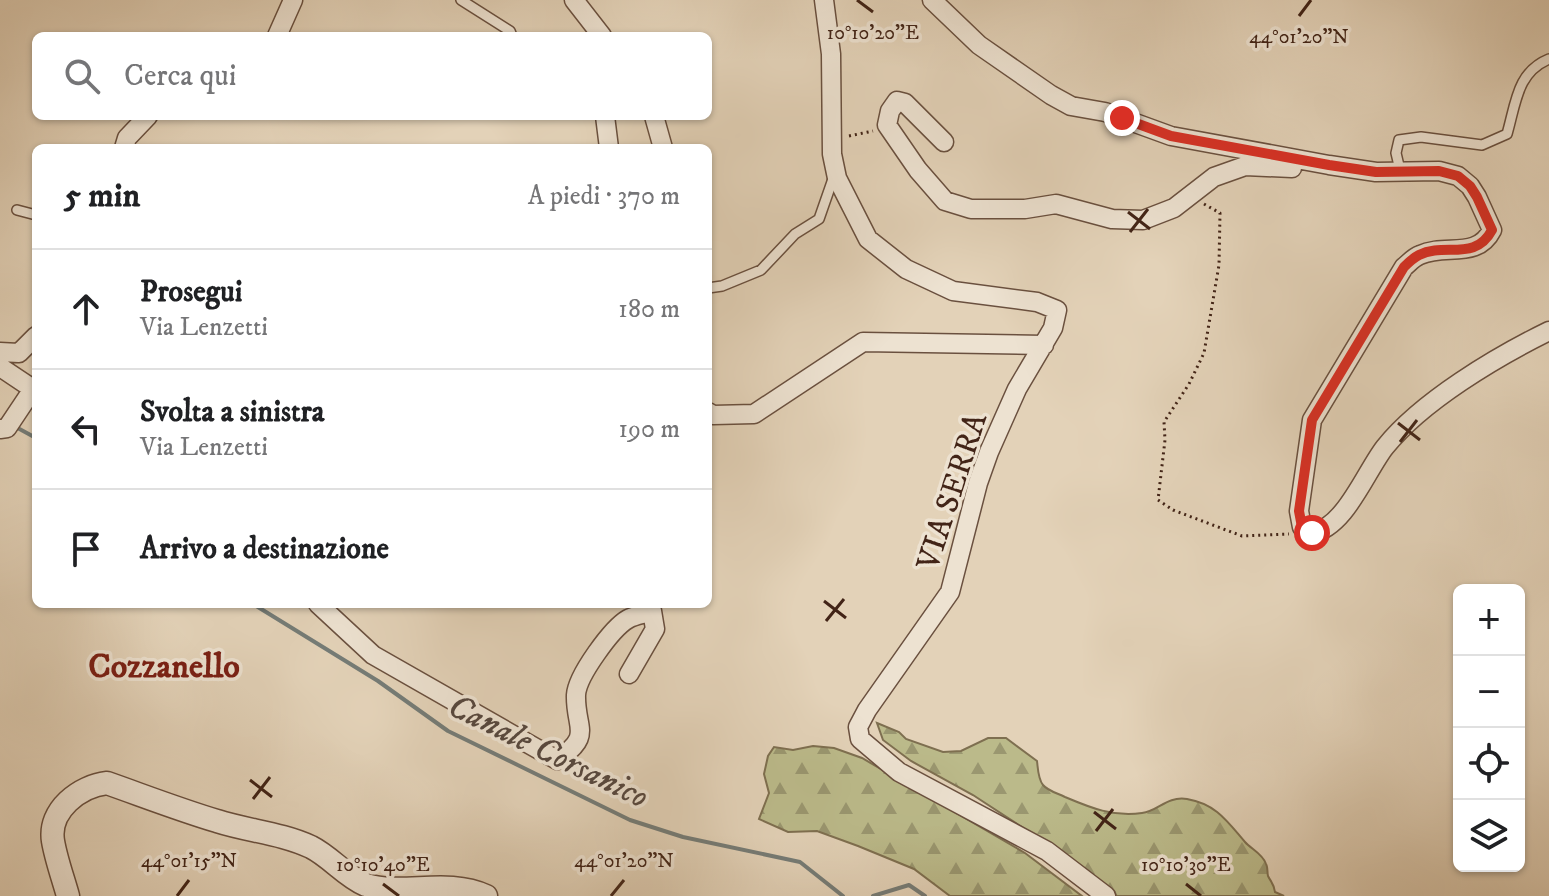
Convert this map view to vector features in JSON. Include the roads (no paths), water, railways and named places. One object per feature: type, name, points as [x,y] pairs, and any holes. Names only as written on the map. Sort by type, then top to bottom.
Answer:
[{"type":"street","points":[[279,32],[293,0]]},
{"type":"street","points":[[574,0],[599,32]]},
{"type":"street","name":"VIA SERRA","points":[[824,0],[830,36],[830,137],[835,172],[868,239],[906,269],[953,291],[1037,302],[1057,310],[1057,317],[1044,345],[1017,389],[989,452],[950,592],[883,685],[858,727],[860,739],[899,772],[1047,851],[1106,896]]},
{"type":"street","points":[[932,0],[979,45],[1071,106],[1105,112],[1171,136],[1376,172],[1439,171],[1458,176],[1470,186],[1492,230],[1487,240],[1469,250],[1417,255],[1404,267],[1312,420],[1299,511],[1302,527],[1312,533],[1323,532],[1335,520],[1384,448],[1408,423],[1499,357],[1549,331]]},
{"type":"street","points":[[944,142],[905,103],[897,101],[890,111],[887,125],[918,170],[945,201],[971,209],[1025,209],[1056,204],[1112,219],[1143,220],[1174,208],[1214,177],[1245,166],[1279,166],[1366,178],[1376,172]]},
{"type":"street","points":[[125,144],[144,120]]},
{"type":"street","points":[[606,120],[608,144]]},
{"type":"street","points":[[647,120],[662,143]]},
{"type":"street","points":[[655,120],[662,143]]},
{"type":"street","points":[[0,352],[19,353],[32,340]]},
{"type":"street","points":[[712,414],[754,414],[863,342],[1044,345]]},
{"type":"street","points":[[0,367],[32,389]]},
{"type":"street","points":[[3,428],[32,393]]},
{"type":"street","points":[[336,611],[373,655],[557,760],[572,749],[581,731],[576,693],[594,655],[628,619],[652,611],[655,629],[629,674]]},
{"type":"street","points":[[68,896],[52,838],[57,818],[65,803],[92,785],[107,783],[218,822],[284,836],[314,849],[365,885],[390,891],[445,888],[475,891],[486,896]]},
{"type":"lane","points":[[461,0],[510,32]]},
{"type":"lane","points":[[1400,170],[1396,153],[1399,140],[1421,137],[1482,145],[1507,134],[1524,75],[1536,64],[1549,59]]},
{"type":"lane","points":[[712,287],[761,270],[795,234],[819,219],[835,172]]},
{"type":"lane","points":[[17,210],[32,214]]},
{"type":"waterway","name":"Canale Corsanico","points":[[14,426],[32,436]]},
{"type":"waterway","name":"Canale Corsanico","points":[[259,608],[378,681],[448,731],[630,820],[683,837],[800,862],[843,896]]},
{"type":"waterway","name":"Canale Corsanico","points":[[873,896],[909,885],[925,896]]},
{"type":"district","name":"Cozzanello","points":[[164,665]]}]
